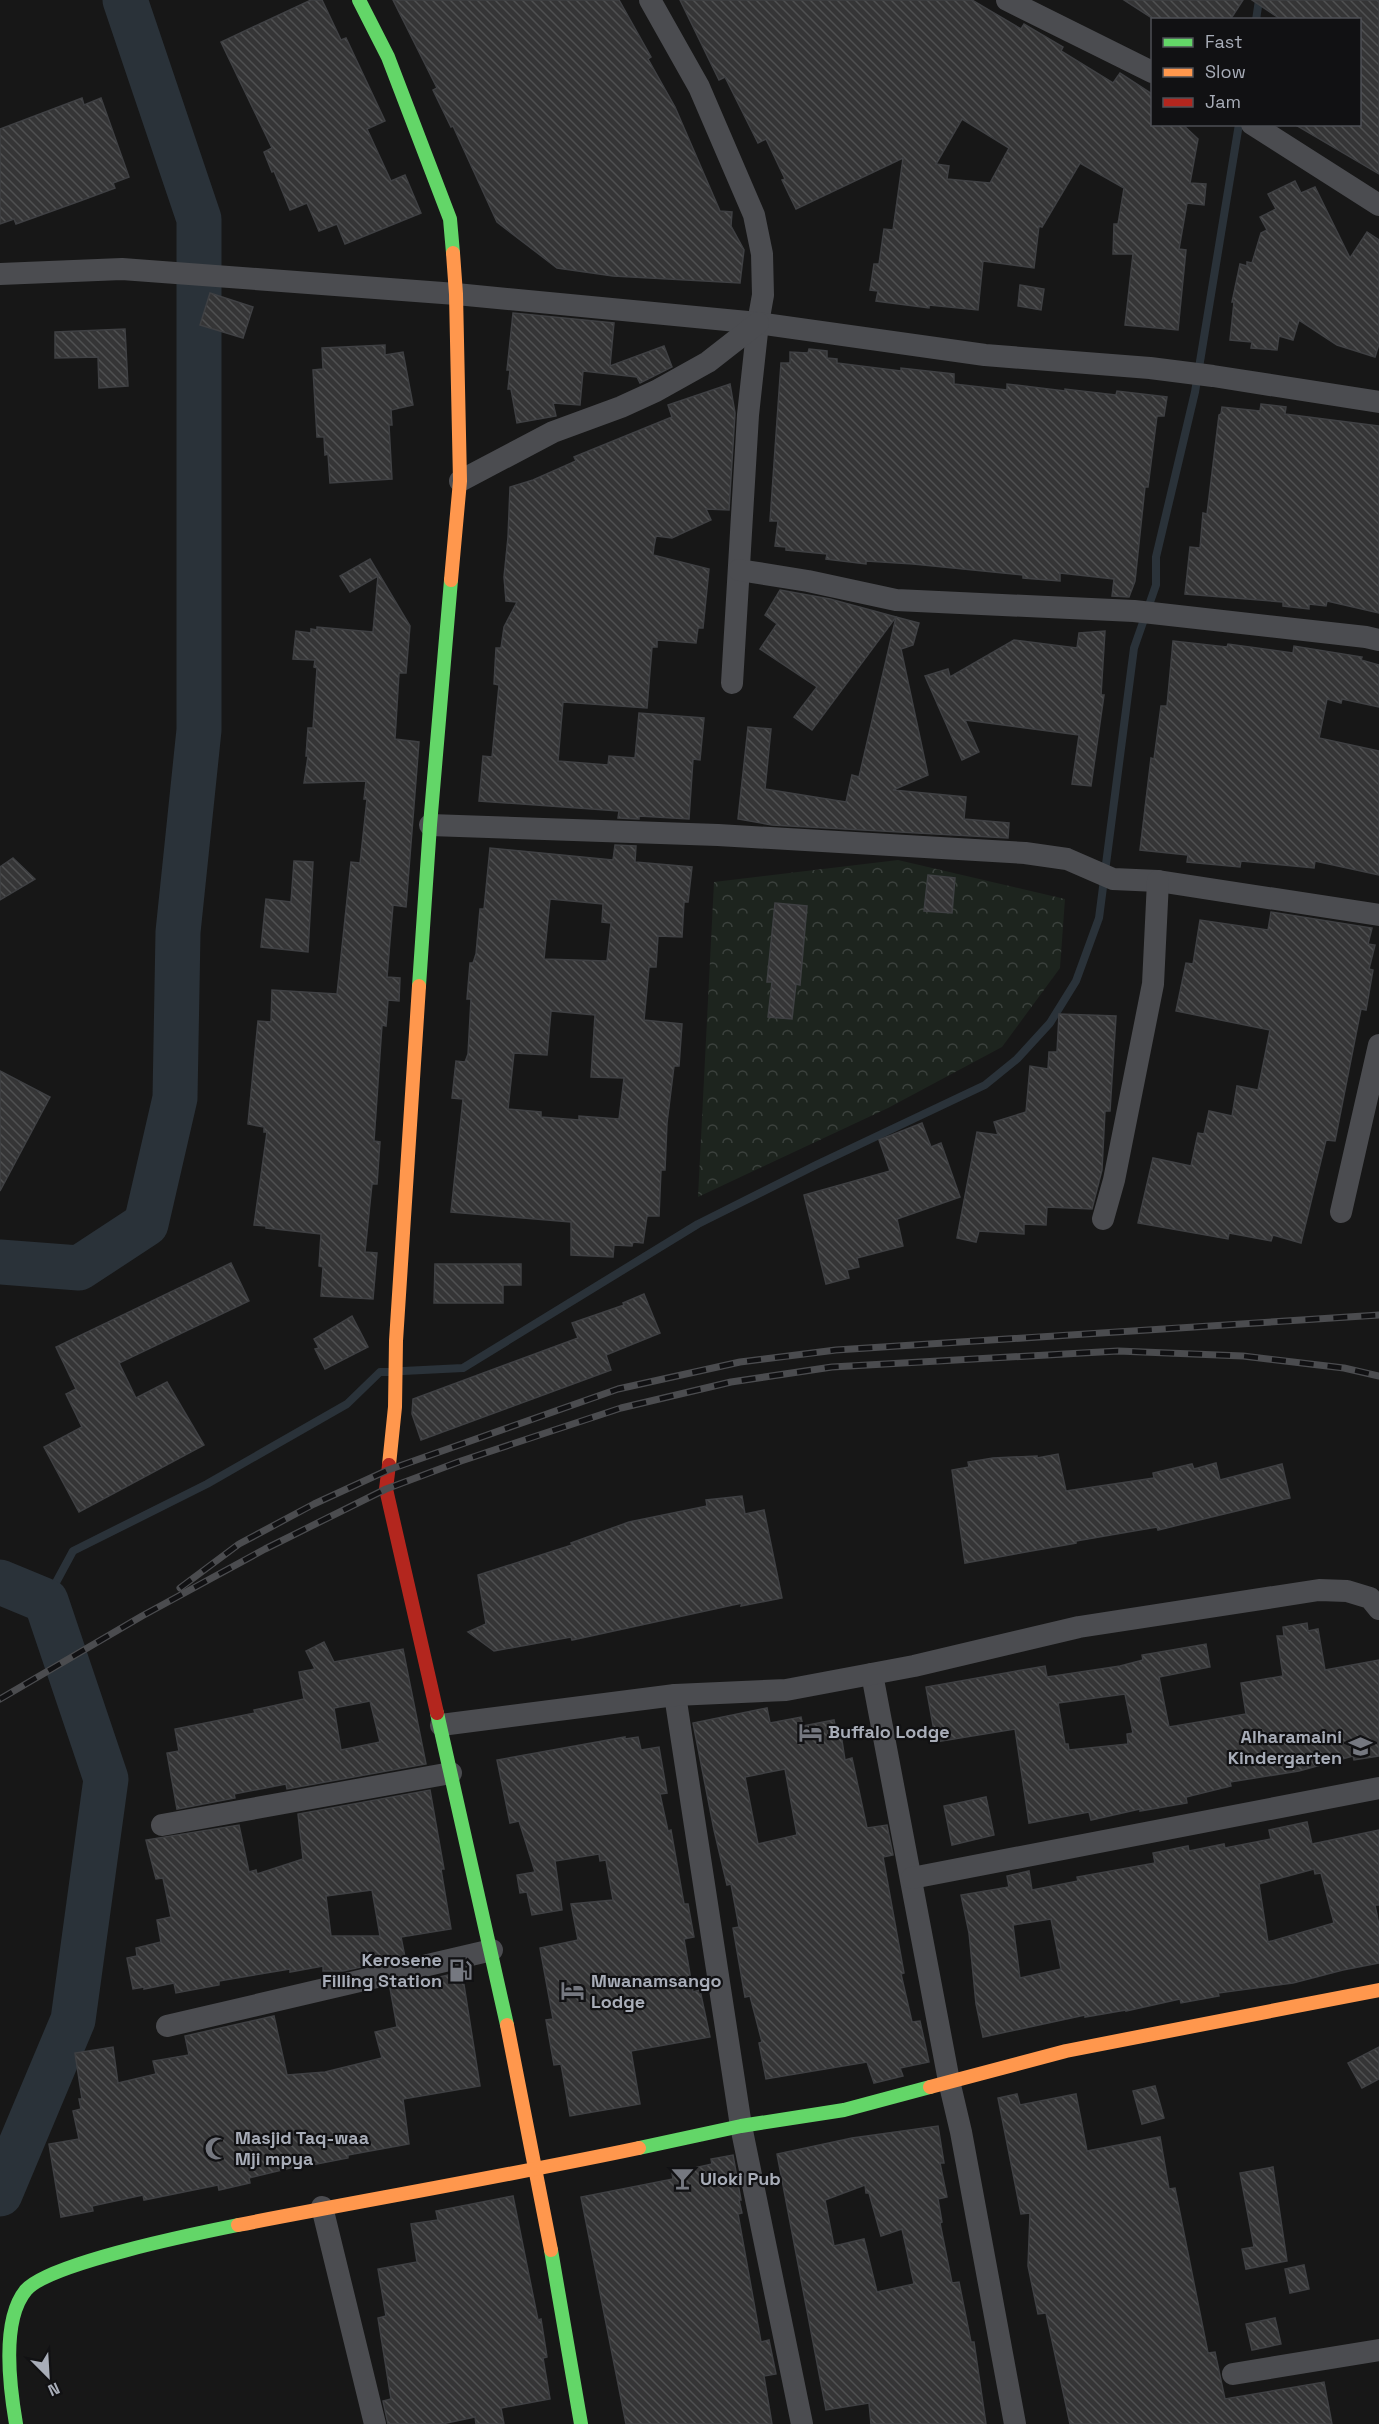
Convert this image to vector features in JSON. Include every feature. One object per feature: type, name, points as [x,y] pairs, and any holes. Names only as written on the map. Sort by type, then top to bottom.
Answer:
[{"type":"street","points":[[359,0],[388,57],[450,219],[456,294],[460,481],[430,825],[396,1341],[395,1407],[386,1489],[492,1950],[537,2169],[581,2424]]},
{"type":"street","points":[[650,0],[699,87],[754,215],[762,254],[763,295],[748,415],[732,682]]},
{"type":"street","points":[[1007,0],[1151,72]]},
{"type":"street","points":[[1259,129],[1379,205]]},
{"type":"street","points":[[0,274],[122,268],[456,294],[758,322],[985,355],[1150,368],[1213,376],[1379,402]]},
{"type":"street","points":[[460,481],[553,432],[621,407],[667,385],[708,362],[758,322]]},
{"type":"street","points":[[739,570],[808,581],[896,600],[1134,611],[1379,640]]},
{"type":"street","points":[[430,825],[729,836],[1025,853],[1066,859],[1113,879],[1158,881],[1379,915]]},
{"type":"street","points":[[1103,1219],[1153,984],[1158,881]]},
{"type":"street","points":[[1341,1212],[1379,1045]]},
{"type":"street","points":[[441,1725],[675,1695],[786,1690],[872,1674],[1079,1627],[1319,1590],[1347,1591],[1370,1598],[1378,1604]]},
{"type":"street","points":[[872,1674],[1015,2424]]},
{"type":"street","points":[[675,1695],[741,2126],[802,2424]]},
{"type":"street","points":[[162,1825],[451,1773]]},
{"type":"street","points":[[912,1878],[1379,1788]]},
{"type":"street","points":[[167,2026],[492,1950]]},
{"type":"street","points":[[16,2424],[11,2393],[10,2348],[14,2315],[25,2291],[37,2281],[60,2270],[185,2235],[322,2207],[537,2169],[741,2126],[844,2110],[1066,2051],[1379,1990]]},
{"type":"street","points":[[322,2207],[375,2424]]},
{"type":"street","points":[[1233,2374],[1379,2350]]},
{"type":"green space","points":[[898,860],[1065,899],[1060,968],[1002,1047],[888,1108],[698,1197],[714,882]]},
{"type":"building","points":[[311,0],[322,0],[341,40],[346,38],[385,121],[367,129],[391,181],[405,175],[421,213],[345,244],[337,224],[319,231],[307,203],[290,210],[264,152],[272,148],[221,42]]},
{"type":"building","points":[[393,0],[619,0],[651,57],[648,59],[675,107],[720,211],[732,212],[731,226],[744,250],[740,283],[613,276],[557,268],[497,222],[453,126],[451,127],[433,90],[437,88]]},
{"type":"building","points":[[680,0],[972,0],[1021,29],[1024,24],[1063,47],[1061,51],[1113,83],[1120,73],[1151,93],[1151,126],[1184,126],[1198,139],[1190,183],[1206,184],[1204,205],[1187,203],[1179,249],[1186,250],[1178,330],[1125,325],[1133,254],[1113,254],[1114,224],[1118,224],[1124,188],[1080,163],[1042,227],[1039,226],[1034,268],[983,261],[978,310],[929,305],[929,308],[876,301],[878,291],[870,290],[874,264],[879,264],[884,229],[893,230],[903,158],[796,209],[766,139],[758,143],[725,77],[719,80]],"holes":[[[962,119],[1009,148],[990,183],[947,179],[949,166],[936,164]]]},
{"type":"building","points":[[1124,0],[1243,0],[1231,18],[1152,18]]},
{"type":"building","points":[[1252,0],[1379,0],[1379,174],[1297,126],[1361,126],[1361,18],[1279,18]]},
{"type":"building","points":[[82,98],[84,105],[101,98],[129,177],[113,183],[115,188],[80,201],[16,224],[14,219],[0,224],[0,129]]},
{"type":"building","points":[[1295,181],[1301,193],[1315,187],[1350,258],[1367,232],[1379,240],[1379,344],[1375,357],[1337,345],[1299,320],[1293,340],[1279,336],[1277,350],[1251,348],[1252,342],[1230,340],[1234,302],[1232,302],[1240,264],[1247,266],[1247,262],[1252,263],[1261,233],[1267,230],[1260,217],[1276,209],[1268,194]]},
{"type":"building","points":[[1020,285],[1044,289],[1041,310],[1018,306]]},
{"type":"building","points":[[210,293],[253,307],[243,338],[200,325]]},
{"type":"building","points":[[513,313],[614,323],[610,366],[664,346],[672,367],[640,383],[637,377],[583,371],[580,405],[553,403],[556,416],[517,423],[511,389],[508,389],[510,370],[507,370]]},
{"type":"building","points":[[125,329],[128,386],[99,388],[98,357],[55,358],[55,332]]},
{"type":"building","points":[[385,345],[385,355],[403,352],[413,405],[391,410],[392,425],[389,425],[392,479],[330,483],[324,437],[317,437],[313,370],[323,369],[322,348]]},
{"type":"building","points":[[809,349],[827,351],[827,358],[837,359],[837,363],[901,371],[901,368],[954,374],[954,384],[1007,390],[1007,384],[1065,391],[1065,389],[1116,395],[1117,391],[1167,397],[1164,416],[1157,416],[1148,487],[1145,487],[1135,581],[1129,597],[1112,596],[1114,579],[1060,573],[1060,581],[913,564],[866,561],[866,564],[826,559],[827,554],[786,550],[786,547],[775,546],[778,521],[770,521],[781,363],[790,363],[790,352],[808,353]]},
{"type":"building","points":[[730,384],[735,413],[729,510],[706,509],[711,520],[672,538],[656,536],[654,546],[653,555],[709,569],[703,628],[698,628],[696,643],[657,640],[657,647],[652,647],[647,708],[563,702],[558,761],[608,765],[609,756],[635,758],[639,713],[704,718],[700,760],[693,759],[689,819],[639,816],[639,819],[618,818],[619,811],[479,801],[483,756],[492,757],[499,685],[494,684],[496,648],[501,648],[504,627],[517,602],[506,601],[504,577],[510,487],[533,480],[576,461],[574,457],[672,417],[668,405]]},
{"type":"building","points":[[1261,404],[1286,407],[1285,414],[1379,426],[1379,613],[1327,601],[1326,606],[1309,604],[1309,609],[1283,606],[1283,602],[1185,594],[1190,547],[1200,548],[1203,513],[1207,514],[1219,415],[1222,407],[1260,411]]},
{"type":"building","points":[[370,559],[410,626],[406,673],[399,673],[395,739],[419,742],[406,907],[393,905],[387,977],[400,978],[399,1001],[388,1000],[386,1026],[382,1025],[374,1141],[380,1142],[377,1184],[372,1184],[365,1252],[377,1253],[373,1299],[321,1296],[323,1267],[319,1266],[321,1234],[254,1225],[267,1132],[264,1132],[264,1127],[248,1124],[258,1021],[271,1022],[272,990],[337,994],[351,862],[360,863],[367,799],[364,799],[366,781],[304,783],[308,756],[306,756],[308,728],[313,728],[317,668],[314,667],[315,660],[293,659],[296,631],[311,633],[311,629],[317,630],[317,627],[373,632],[378,576],[350,592],[340,576]]},
{"type":"building","points":[[780,590],[830,599],[896,617],[812,730],[794,717],[817,687],[760,649],[777,624],[765,615]]},
{"type":"building","points":[[896,617],[919,623],[913,645],[901,649],[928,775],[893,790],[966,797],[964,819],[1009,823],[1008,838],[772,825],[738,819],[748,727],[771,729],[765,789],[846,802],[852,775],[859,777]]},
{"type":"building","points":[[1105,631],[1101,695],[1104,695],[1091,786],[1072,784],[1079,735],[965,720],[979,752],[962,760],[925,676],[948,669],[950,677],[1014,640],[1077,648],[1079,633]]},
{"type":"building","points":[[1173,641],[1227,647],[1228,644],[1293,653],[1294,646],[1362,657],[1361,660],[1379,665],[1379,707],[1342,699],[1341,703],[1327,699],[1319,738],[1379,751],[1379,875],[1315,861],[1314,868],[1241,861],[1240,867],[1187,862],[1188,855],[1140,850],[1151,758],[1154,759],[1161,706],[1167,706]]},
{"type":"building","points":[[615,845],[636,846],[635,862],[692,867],[688,902],[684,902],[682,937],[658,936],[656,967],[649,967],[644,1020],[682,1024],[679,1066],[674,1066],[667,1123],[665,1170],[661,1170],[659,1216],[647,1216],[643,1243],[633,1242],[632,1246],[614,1245],[613,1257],[571,1255],[571,1222],[451,1212],[463,1099],[452,1098],[456,1061],[465,1062],[468,1054],[471,999],[467,999],[470,963],[473,963],[476,954],[480,909],[484,909],[490,848],[613,860]],"holes":[[[550,899],[603,904],[602,922],[611,923],[607,961],[544,959]],[[551,1011],[595,1015],[591,1077],[624,1078],[619,1119],[579,1116],[579,1120],[541,1117],[541,1112],[508,1109],[514,1053],[547,1055]]]},
{"type":"building","points":[[13,858],[35,879],[0,900],[0,867]]},
{"type":"building","points":[[294,861],[313,862],[308,952],[261,947],[266,899],[291,902]]},
{"type":"building","points":[[928,875],[955,878],[952,913],[924,911]]},
{"type":"building","points":[[775,903],[807,906],[800,985],[796,984],[792,1019],[768,1017],[772,982],[767,982]]},
{"type":"building","points":[[1271,912],[1372,928],[1368,944],[1375,945],[1369,969],[1373,970],[1366,1010],[1361,1009],[1335,1141],[1326,1140],[1301,1243],[1273,1235],[1271,1241],[1229,1233],[1228,1239],[1138,1223],[1153,1158],[1191,1166],[1198,1133],[1204,1134],[1209,1111],[1232,1116],[1237,1086],[1258,1090],[1270,1030],[1176,1011],[1186,963],[1193,964],[1200,920],[1268,930]]},
{"type":"building","points":[[1059,1014],[1116,1016],[1110,1111],[1105,1111],[1102,1170],[1092,1209],[1047,1207],[1046,1225],[1024,1224],[1024,1234],[979,1231],[976,1242],[957,1238],[977,1132],[998,1135],[994,1122],[1026,1112],[1030,1066],[1048,1069],[1049,1052],[1057,1052]]},
{"type":"building","points":[[0,1071],[50,1097],[0,1191]]},
{"type":"building","points":[[922,1123],[931,1147],[941,1143],[960,1197],[897,1219],[903,1246],[857,1258],[859,1267],[847,1270],[849,1278],[826,1284],[804,1195],[890,1171],[879,1140]]},
{"type":"building","points":[[231,1263],[249,1301],[119,1363],[136,1398],[167,1382],[204,1445],[79,1512],[44,1447],[82,1427],[66,1394],[76,1389],[56,1347]]},
{"type":"building","points":[[435,1264],[521,1264],[521,1285],[503,1285],[503,1303],[434,1303]]},
{"type":"building","points":[[644,1294],[660,1333],[606,1355],[611,1370],[421,1440],[412,1414],[413,1399],[578,1338],[572,1323],[624,1305],[623,1303]]},
{"type":"building","points":[[352,1316],[368,1347],[325,1369],[315,1349],[319,1348],[314,1339]]},
{"type":"building","points":[[1058,1454],[1066,1491],[1154,1478],[1153,1473],[1192,1464],[1194,1469],[1216,1463],[1220,1480],[1282,1464],[1290,1498],[1158,1530],[1157,1527],[965,1563],[952,1470],[969,1467],[968,1462],[993,1458],[1037,1456],[1037,1458]]},
{"type":"building","points":[[742,1496],[745,1514],[764,1510],[782,1598],[741,1606],[742,1603],[572,1640],[571,1637],[494,1651],[468,1632],[486,1624],[478,1575],[572,1545],[571,1543],[629,1522],[707,1506],[706,1500]]},
{"type":"building","points":[[1307,1623],[1308,1631],[1318,1629],[1325,1670],[1379,1660],[1379,1756],[1354,1760],[1353,1756],[1299,1771],[1230,1782],[1231,1786],[1186,1797],[1187,1803],[1140,1811],[1140,1809],[1091,1820],[1089,1812],[1029,1823],[1015,1729],[936,1742],[926,1687],[1045,1666],[1047,1677],[1120,1666],[1143,1660],[1142,1655],[1206,1644],[1210,1667],[1159,1677],[1169,1727],[1246,1714],[1241,1683],[1283,1676],[1277,1636],[1284,1636],[1283,1627]],"holes":[[[1125,1694],[1133,1733],[1127,1734],[1128,1744],[1069,1750],[1068,1744],[1065,1744],[1058,1703]]]},
{"type":"building","points":[[324,1642],[334,1662],[403,1649],[426,1764],[287,1789],[286,1784],[234,1794],[235,1798],[177,1809],[167,1753],[179,1751],[175,1729],[255,1713],[254,1710],[304,1699],[299,1672],[315,1669],[306,1651]],"holes":[[[370,1701],[380,1742],[341,1750],[334,1708]]]},
{"type":"building","points":[[767,1708],[770,1723],[801,1717],[803,1726],[834,1720],[837,1735],[841,1734],[845,1760],[852,1758],[867,1828],[887,1825],[893,1855],[883,1857],[904,1973],[901,1974],[912,2022],[920,2021],[929,2062],[900,2068],[903,2076],[874,2083],[867,2062],[766,2079],[759,2043],[762,2042],[750,1996],[745,1997],[733,1928],[739,1927],[731,1884],[727,1885],[714,1830],[693,1723]],"holes":[[[785,1769],[797,1835],[758,1844],[745,1777]]]},
{"type":"building","points":[[625,1737],[625,1739],[638,1737],[641,1750],[659,1747],[667,1793],[660,1794],[668,1831],[671,1830],[684,1904],[688,1904],[694,1937],[684,1939],[693,1992],[700,1990],[710,2037],[631,2051],[640,2104],[570,2116],[561,2064],[554,2065],[546,2020],[553,2019],[540,1948],[578,1940],[571,1904],[613,1900],[606,1860],[600,1861],[599,1854],[555,1861],[562,1910],[532,1915],[527,1892],[520,1893],[517,1875],[535,1872],[519,1821],[510,1823],[497,1760]]},
{"type":"building","points":[[430,1790],[444,1869],[441,1869],[451,1929],[401,1937],[405,1957],[343,1971],[323,1971],[323,1966],[290,1972],[290,1969],[219,1981],[219,1985],[176,1993],[174,1983],[133,1989],[127,1958],[137,1956],[136,1948],[161,1942],[157,1920],[171,1917],[163,1878],[156,1879],[146,1840],[239,1825],[249,1872],[256,1870],[257,1874],[303,1859],[298,1814]],"holes":[[[372,1890],[380,1936],[331,1936],[326,1896]]]},
{"type":"building","points":[[986,1797],[994,1835],[952,1845],[944,1806]]},
{"type":"building","points":[[1307,1822],[1312,1844],[1379,1830],[1379,1905],[1375,1905],[1379,1925],[1379,1963],[1293,1983],[1218,1993],[1219,1996],[1181,2003],[1180,1999],[1126,2011],[1085,2017],[1085,2015],[983,2037],[976,2004],[969,1933],[961,1895],[1009,1887],[1007,1876],[1029,1871],[1032,1890],[1078,1881],[1077,1877],[1155,1863],[1153,1853],[1188,1846],[1189,1851],[1224,1844],[1225,1848],[1271,1839],[1269,1830]],"holes":[[[1314,1869],[1315,1874],[1321,1873],[1334,1923],[1268,1942],[1259,1884]],[[1051,1919],[1061,1969],[1020,1978],[1013,1925]]]},
{"type":"building","points":[[462,1972],[480,2086],[403,2099],[409,2144],[348,2155],[348,2158],[312,2165],[311,2163],[249,2178],[250,2183],[219,2190],[218,2185],[144,2200],[143,2195],[92,2206],[93,2211],[61,2217],[49,2144],[79,2139],[73,2111],[81,2109],[79,2099],[82,2099],[75,2053],[113,2047],[118,2083],[156,2074],[153,2061],[189,2055],[185,2036],[274,2016],[287,2075],[325,2072],[382,2058],[375,2032],[397,2027],[390,1988]]},
{"type":"building","points":[[1379,2047],[1379,2079],[1362,2088],[1348,2063]]},
{"type":"building","points":[[1155,2086],[1164,2118],[1142,2124],[1133,2091]]},
{"type":"building","points":[[1017,2094],[1020,2105],[1076,2094],[1087,2151],[1160,2137],[1169,2189],[1175,2188],[1208,2353],[1215,2352],[1225,2399],[1324,2382],[1332,2424],[1070,2424],[1046,2313],[1038,2314],[1028,2266],[1030,2213],[1021,2214],[998,2098]]},
{"type":"building","points":[[938,2126],[944,2163],[940,2163],[947,2197],[938,2199],[942,2222],[940,2223],[952,2283],[959,2282],[971,2342],[974,2342],[986,2424],[871,2424],[869,2403],[826,2410],[777,2154],[852,2138]],"holes":[[[865,2185],[866,2193],[869,2193],[881,2236],[902,2229],[914,2284],[877,2292],[864,2239],[834,2246],[825,2200]]]},
{"type":"building","points":[[733,2155],[741,2200],[739,2200],[742,2213],[738,2214],[761,2342],[769,2340],[776,2374],[764,2376],[772,2424],[626,2424],[581,2197],[673,2179],[672,2173],[712,2164],[711,2159]]},
{"type":"building","points":[[1273,2167],[1287,2261],[1246,2269],[1242,2249],[1254,2247],[1240,2173]]},
{"type":"building","points":[[513,2196],[538,2320],[541,2319],[547,2357],[543,2358],[550,2399],[501,2408],[504,2424],[476,2424],[475,2417],[442,2424],[388,2424],[383,2401],[391,2399],[378,2318],[386,2316],[378,2269],[417,2262],[411,2224],[438,2220],[436,2211]]},
{"type":"building","points":[[1304,2265],[1309,2289],[1290,2293],[1285,2269]]},
{"type":"building","points":[[1275,2318],[1281,2344],[1252,2350],[1246,2324]]},
{"type":"waterway","points":[[0,1262],[79,1268],[146,1224],[175,1098],[178,932],[199,730],[199,219],[125,0]]},
{"type":"waterway","points":[[1256,18],[1259,0]]},
{"type":"waterway","points":[[403,1371],[463,1368],[698,1224],[985,1085],[1017,1059],[1050,1023],[1076,981],[1099,918],[1134,648],[1156,585],[1156,557],[1195,392],[1239,126]]},
{"type":"waterway","points":[[46,1601],[73,1551],[207,1484],[347,1404],[380,1372],[388,1372]]},
{"type":"waterway","points":[[0,1582],[46,1601],[106,1779],[73,2020],[0,2194]]},
{"type":"railway","points":[[180,1588],[239,1544],[314,1504],[388,1470],[618,1389],[740,1362],[836,1350],[1379,1315]]},
{"type":"railway","points":[[0,1699],[142,1616],[265,1549],[386,1489],[461,1461],[621,1408],[731,1382],[832,1367],[1118,1351],[1243,1356],[1344,1368],[1379,1376]]},
{"type":"traffic: fast","points":[[359,0],[388,57],[450,219],[453,253]]},
{"type":"traffic: fast","points":[[419,986],[451,580]]},
{"type":"traffic: fast","points":[[437,1713],[507,2025]]},
{"type":"traffic: fast","points":[[639,2148],[741,2126],[844,2110],[930,2087]]},
{"type":"traffic: fast","points":[[16,2424],[10,2374],[10,2336],[18,2303],[26,2290],[40,2280],[93,2260],[159,2242],[238,2225]]},
{"type":"traffic: fast","points":[[551,2250],[581,2424]]},
{"type":"traffic: slow","points":[[451,580],[460,481],[453,253]]},
{"type":"traffic: slow","points":[[389,1465],[395,1407],[396,1341],[419,986]]},
{"type":"traffic: slow","points":[[930,2087],[1066,2051],[1379,1990]]},
{"type":"traffic: slow","points":[[507,2025],[551,2250]]},
{"type":"traffic: slow","points":[[238,2225],[639,2148]]},
{"type":"traffic: jam","points":[[389,1465],[386,1489],[437,1713]]},
{"type":"place","name":"Buffalo Lodge","points":[[810,1732]]},
{"type":"place","name":"Alharamaini Kindergarten","points":[[1360,1747]]},
{"type":"place","name":"Kerosene Filling Station","points":[[460,1970]]},
{"type":"place","name":"Mwanamsango Lodge","points":[[573,1991]]},
{"type":"place","name":"Masjid Taq-waa Mji mpya","points":[[217,2148]]},
{"type":"place","name":"Uloki Pub","points":[[682,2179]]}]
